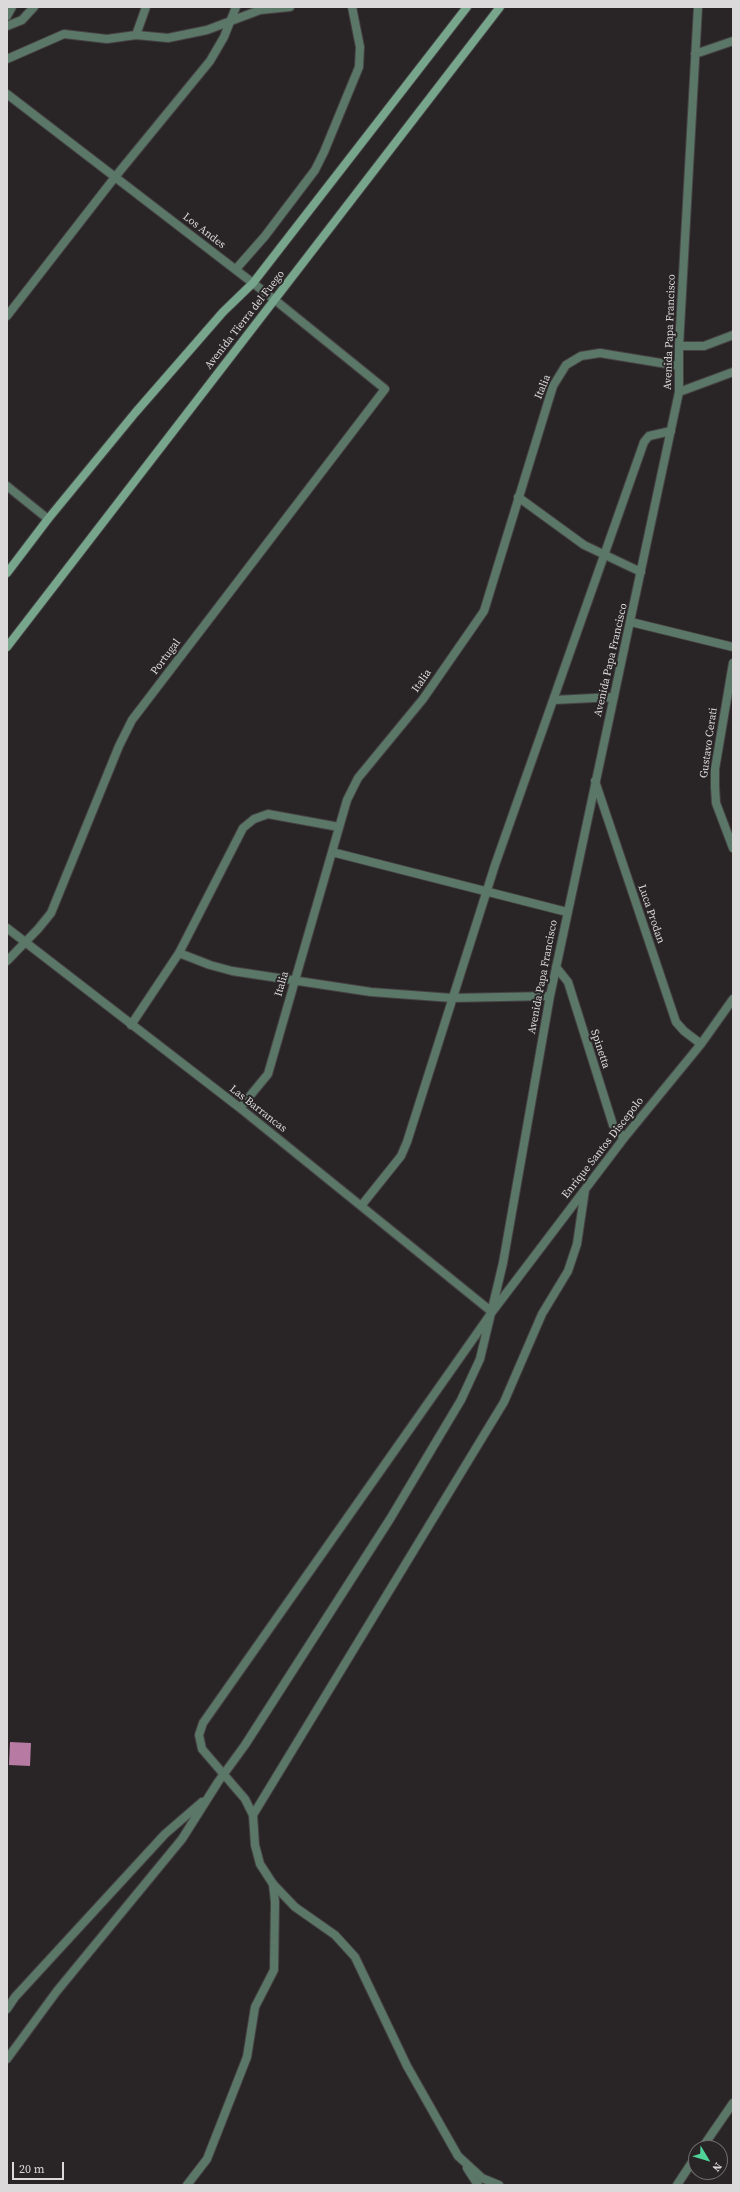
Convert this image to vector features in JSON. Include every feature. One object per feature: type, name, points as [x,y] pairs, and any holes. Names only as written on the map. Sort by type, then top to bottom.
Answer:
[{"type":"street","points":[[7,16],[12,7]]},
{"type":"street","points":[[7,26],[22,20],[34,7]]},
{"type":"street","points":[[136,35],[146,7]]},
{"type":"street","points":[[7,316],[115,177],[210,61],[231,22],[236,7]]},
{"type":"street","points":[[7,59],[64,34],[107,39],[136,35],[168,38],[207,30],[260,10],[290,7]]},
{"type":"street","points":[[236,269],[265,236],[314,170],[324,152],[359,67],[360,47],[352,7]]},
{"type":"street","name":"Avenida Tierra del Fuego","points":[[7,573],[48,519],[164,379],[223,312],[253,283],[467,7]]},
{"type":"street","name":"Avenida Tierra del Fuego","points":[[7,647],[500,7]]},
{"type":"street","name":"Avenida Papa Francisco","points":[[208,1796],[245,1745],[390,1519],[461,1400],[480,1359],[503,1263],[550,996],[567,912],[631,622],[679,392],[679,346],[698,7]]},
{"type":"street","points":[[695,54],[733,41]]},
{"type":"street","name":"Los Andes","points":[[7,94],[236,269],[385,389]]},
{"type":"street","points":[[679,346],[704,346],[733,335]]},
{"type":"street","name":"Italia","points":[[240,1108],[268,1074],[347,800],[358,778],[423,699],[484,611],[493,588],[518,497],[553,386],[566,365],[581,356],[600,353],[679,366]]},
{"type":"street","points":[[679,392],[733,372]]},
{"type":"street","name":"Portugal","points":[[7,961],[51,913],[119,746],[132,720],[385,389]]},
{"type":"street","points":[[361,1206],[401,1156],[487,892],[644,442],[649,436],[671,431]]},
{"type":"street","points":[[7,486],[48,519]]},
{"type":"street","points":[[518,497],[584,545],[641,572]]},
{"type":"street","points":[[631,622],[733,647]]},
{"type":"street","name":"Gustavo Cerati","points":[[733,663],[715,769],[715,787],[716,803],[733,848]]},
{"type":"street","points":[[554,700],[614,697]]},
{"type":"street","name":"Luca Prodan","points":[[595,781],[676,1022],[684,1031],[700,1044]]},
{"type":"street","points":[[131,1025],[179,953],[243,828],[248,823],[268,814],[339,827]]},
{"type":"street","points":[[332,852],[567,912]]},
{"type":"street","name":"Las Barrancas","points":[[7,928],[240,1108],[492,1312]]},
{"type":"street","points":[[179,953],[210,965],[232,970],[371,992],[452,998],[550,996]]},
{"type":"street","name":"Spinetta","points":[[556,967],[568,982],[613,1125],[624,1138]]},
{"type":"street","name":"Enrique Santos Discepolo","points":[[253,1815],[245,1799],[222,1775],[202,1749],[199,1735],[203,1723],[492,1312],[624,1138],[700,1044],[733,999]]},
{"type":"street","points":[[478,2185],[407,2066],[355,1957],[335,1935],[295,1907],[273,1884],[260,1864],[255,1845],[253,1815],[504,1402],[542,1314],[568,1271],[577,1244],[585,1189]]},
{"type":"street","points":[[7,2009],[20,1991],[165,1834],[208,1796]]},
{"type":"street","points":[[7,2059],[57,1991],[182,1839],[208,1796]]},
{"type":"street","points":[[187,2185],[207,2159],[247,2057],[255,2007],[274,1970],[275,1902],[273,1884]]},
{"type":"street","points":[[708,2140],[733,2103]]},
{"type":"street","points":[[462,2159],[482,2178],[499,2185]]},
{"type":"street","points":[[677,2185],[688,2168]]},
{"type":"building","points":[[10,1742],[31,1743],[30,1766],[9,1765]]}]
